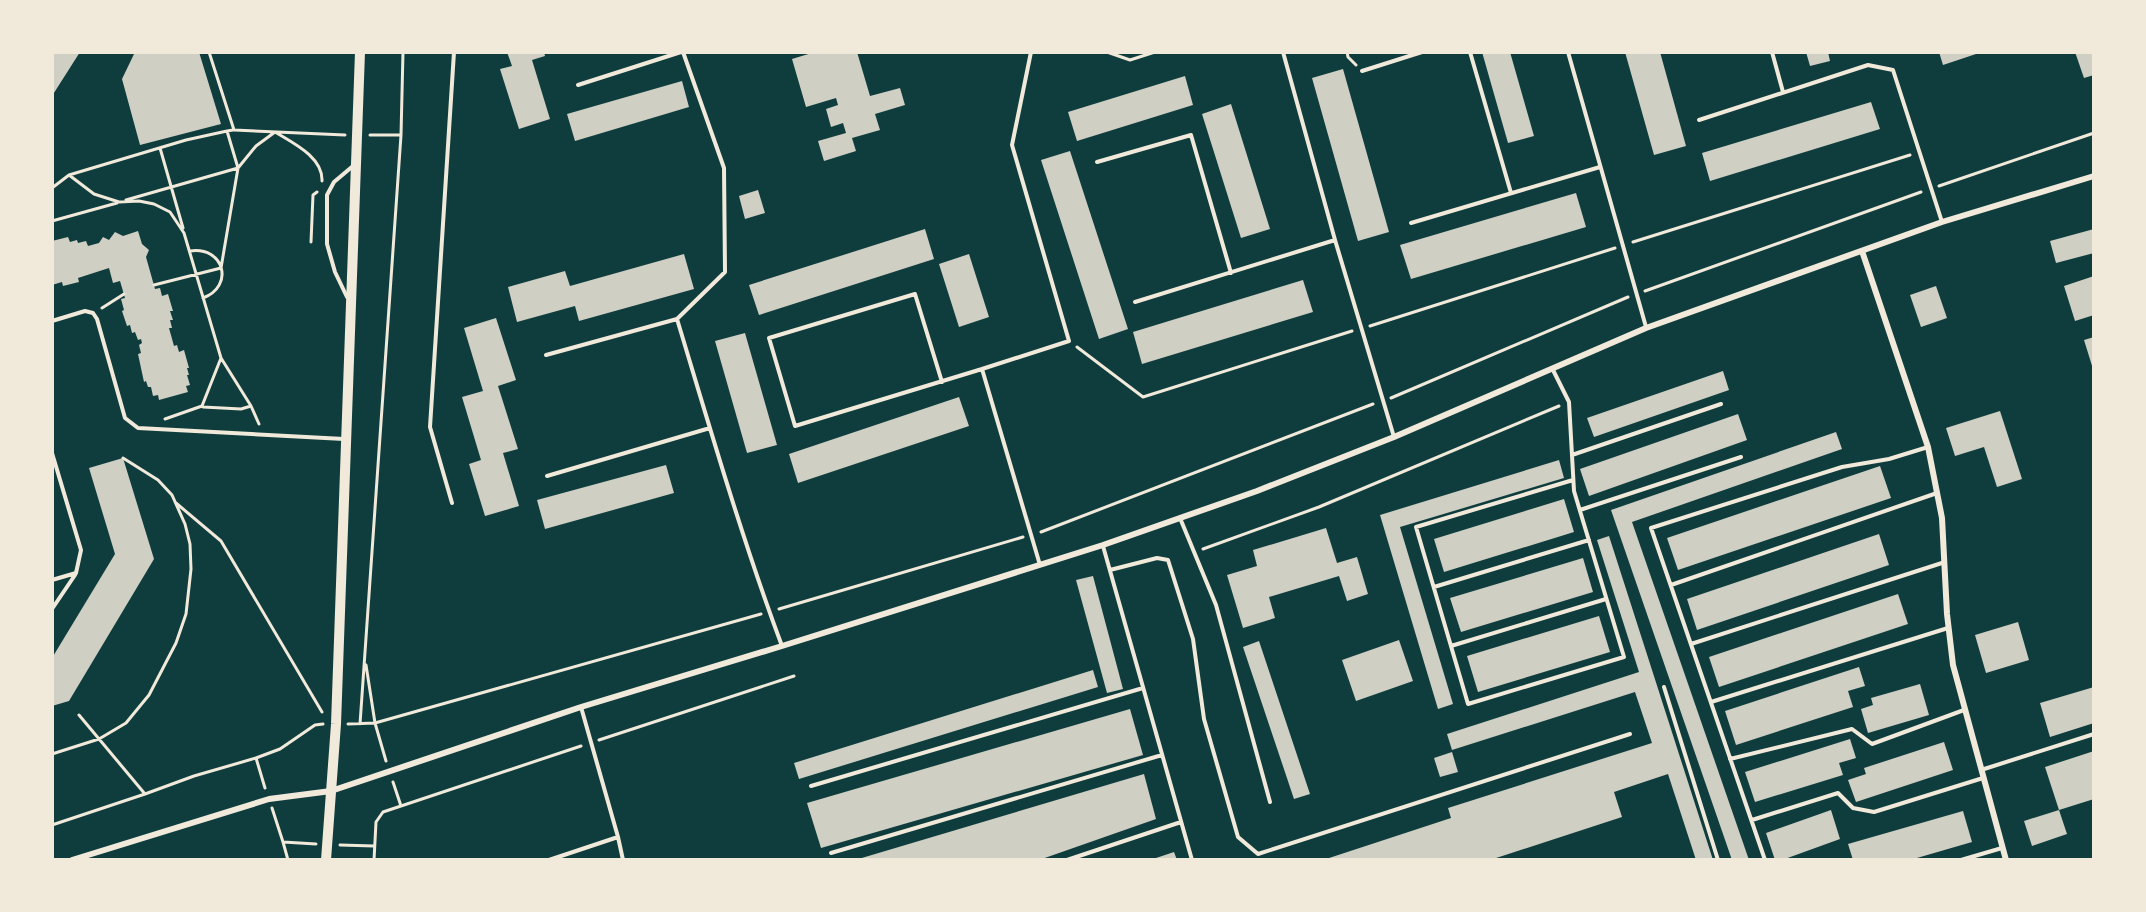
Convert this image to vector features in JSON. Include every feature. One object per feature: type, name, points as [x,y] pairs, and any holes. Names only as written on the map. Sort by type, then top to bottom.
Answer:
[{"type":"main road","points":[[326,860],[336,724],[360,52]]},
{"type":"street","points":[[72,860],[269,799],[331,791],[581,707],[1102,545],[1257,491],[1394,436],[1646,328],[1942,222],[2094,177]]},
{"type":"street","points":[[1862,251],[1928,447],[1942,518],[1953,665],[2006,860]]},
{"type":"lane","points":[[452,503],[430,427],[454,52]]},
{"type":"lane","points":[[546,355],[677,319],[725,272],[724,168],[682,52],[578,85]]},
{"type":"lane","points":[[942,382],[915,294],[769,338],[795,426],[942,382],[1069,341],[1012,145],[1031,52]]},
{"type":"lane","points":[[1283,52],[1335,240],[1394,436]]},
{"type":"lane","points":[[1362,71],[1422,52]]},
{"type":"lane","points":[[1470,52],[1510,193]]},
{"type":"lane","points":[[1568,52],[1646,328]]},
{"type":"lane","points":[[1772,52],[1783,92]]},
{"type":"lane","points":[[1699,120],[1868,65],[1893,70],[1942,222]]},
{"type":"lane","points":[[1097,162],[1191,135],[1231,273]]},
{"type":"lane","points":[[351,305],[335,272],[327,244],[327,195],[334,182],[355,163]]},
{"type":"lane","points":[[1411,223],[1600,167]]},
{"type":"lane","points":[[1135,302],[1335,240]]},
{"type":"lane","points":[[52,321],[85,311],[93,313],[97,319],[125,418],[138,428],[347,439]]},
{"type":"lane","points":[[677,319],[769,612],[782,646]]},
{"type":"lane","points":[[1552,367],[1569,402],[1574,480],[1580,510],[1624,657],[1468,704],[1416,527],[1574,480]]},
{"type":"lane","points":[[982,369],[1040,565]]},
{"type":"lane","points":[[1572,455],[1721,404]]},
{"type":"lane","points":[[547,476],[710,428]]},
{"type":"lane","points":[[1765,860],[1651,528],[1842,467],[1889,459],[1928,447]]},
{"type":"lane","points":[[52,453],[81,550],[76,573],[52,609]]},
{"type":"lane","points":[[1580,510],[1741,456]]},
{"type":"lane","points":[[1671,585],[1938,493]]},
{"type":"lane","points":[[1180,518],[1216,605],[1270,802]]},
{"type":"lane","points":[[1434,587],[1589,540]]},
{"type":"lane","points":[[1102,545],[1192,860]]},
{"type":"lane","points":[[1110,570],[1157,558],[1168,560],[1193,639],[1204,719],[1238,837],[1259,857],[1630,734]]},
{"type":"lane","points":[[1691,644],[1945,562]]},
{"type":"lane","points":[[52,580],[76,573]]},
{"type":"lane","points":[[1451,646],[1606,599]]},
{"type":"lane","points":[[1711,702],[1949,628]]},
{"type":"lane","points":[[1664,687],[1718,860]]},
{"type":"lane","points":[[811,786],[1143,688]]},
{"type":"lane","points":[[581,707],[618,837],[622,860]]},
{"type":"lane","points":[[1730,759],[1852,729],[1872,744],[1964,711]]},
{"type":"lane","points":[[1981,770],[2094,734]]},
{"type":"lane","points":[[831,853],[1162,755]]},
{"type":"lane","points":[[1751,820],[1838,793],[1853,808],[1874,812],[1984,777]]},
{"type":"lane","points":[[1067,860],[1181,822]]},
{"type":"lane","points":[[549,860],[618,837]]},
{"type":"lane","points":[[1961,860],[2002,848]]},
{"type":"path","points":[[209,52],[234,130]]},
{"type":"path","points":[[360,724],[401,135],[404,52]]},
{"type":"path","points":[[1107,52],[1130,60],[1155,52]]},
{"type":"path","points":[[1347,52],[1348,57],[1362,71]]},
{"type":"path","points":[[203,298],[218,289],[222,280],[221,268],[238,168],[227,131]]},
{"type":"path","points":[[52,188],[69,175],[227,131],[401,135]]},
{"type":"path","points":[[52,221],[238,168],[256,146],[275,132]]},
{"type":"path","points":[[275,132],[306,152],[323,177],[321,187],[313,195],[311,242]]},
{"type":"path","points":[[365,659],[375,723],[769,612],[1032,534],[1384,400],[1636,294],[1932,188],[2094,133]]},
{"type":"path","points":[[160,148],[221,358],[251,406],[263,434]]},
{"type":"path","points":[[1069,341],[1143,397],[1920,152]]},
{"type":"path","points":[[69,175],[94,194],[119,202],[139,201],[154,204],[170,212],[184,233]]},
{"type":"path","points":[[189,251],[200,249],[209,253],[217,258],[221,268]]},
{"type":"path","points":[[154,285],[221,268]]},
{"type":"path","points":[[93,313],[124,294]]},
{"type":"path","points":[[202,406],[221,358]]},
{"type":"path","points":[[1194,552],[1319,507],[1569,402]]},
{"type":"path","points":[[138,428],[202,406],[240,409],[251,406]]},
{"type":"path","points":[[52,754],[99,739],[126,723],[148,695],[176,643],[186,614],[191,569],[190,544],[185,524],[172,495],[158,480],[123,458]]},
{"type":"path","points":[[175,502],[221,542],[322,711],[322,724]]},
{"type":"path","points":[[374,860],[376,822],[383,812],[794,676]]},
{"type":"path","points":[[79,715],[145,794]]},
{"type":"path","points":[[52,825],[194,776],[256,758]]},
{"type":"path","points":[[283,842],[288,860]]},
{"type":"building","points":[[52,52],[80,52],[52,96]]},
{"type":"building","points":[[135,52],[199,52],[221,124],[140,145],[122,79]]},
{"type":"building","points":[[507,52],[544,52],[545,56],[532,60],[550,119],[519,129],[500,69],[512,66]]},
{"type":"building","points":[[815,52],[857,52],[870,96],[900,88],[905,105],[875,114],[880,130],[852,138],[856,151],[824,161],[818,141],[846,133],[843,123],[831,127],[826,109],[838,105],[836,98],[806,107],[792,59]]},
{"type":"building","points":[[1482,52],[1510,52],[1534,136],[1508,143]]},
{"type":"building","points":[[1625,52],[1660,52],[1686,146],[1654,155]]},
{"type":"building","points":[[1806,52],[1828,52],[1830,61],[1810,66]]},
{"type":"building","points":[[1939,52],[1979,52],[1979,53],[1943,65]]},
{"type":"building","points":[[2075,52],[2094,52],[2094,75],[2084,78]]},
{"type":"building","points":[[1343,69],[1389,232],[1358,241],[1312,78]]},
{"type":"building","points":[[1185,76],[1193,105],[1077,141],[1068,112]]},
{"type":"building","points":[[682,81],[689,107],[575,141],[567,114]]},
{"type":"building","points":[[1871,102],[1880,129],[1710,181],[1702,153]]},
{"type":"building","points":[[1231,104],[1270,229],[1241,238],[1202,114]]},
{"type":"building","points":[[1070,151],[1128,329],[1099,339],[1041,160]]},
{"type":"building","points":[[758,190],[765,213],[745,219],[739,196]]},
{"type":"building","points":[[1576,193],[1586,227],[1411,279],[1400,245]]},
{"type":"building","points":[[925,229],[934,259],[759,315],[749,285]]},
{"type":"building","points":[[2094,229],[2094,253],[2056,263],[2050,241]]},
{"type":"building","points":[[138,231],[142,244],[149,250],[146,257],[155,289],[160,288],[162,296],[168,294],[173,311],[170,311],[173,320],[170,320],[172,328],[169,328],[174,346],[177,345],[179,352],[184,350],[189,368],[187,368],[189,375],[187,375],[190,385],[186,386],[188,392],[159,400],[158,395],[153,396],[151,387],[148,387],[146,381],[144,382],[138,354],[141,353],[139,345],[142,343],[141,339],[138,340],[135,332],[132,333],[130,325],[127,326],[122,311],[124,310],[121,299],[125,298],[120,281],[113,283],[109,268],[78,278],[79,282],[63,286],[62,282],[52,285],[52,241],[68,237],[70,242],[86,241],[88,246],[99,243],[103,237],[109,240],[115,232],[123,236]]},
{"type":"building","points":[[684,254],[694,289],[579,321],[575,306],[517,322],[508,287],[565,271],[570,286]]},
{"type":"building","points":[[969,254],[989,317],[959,327],[939,264]]},
{"type":"building","points":[[2094,276],[2094,315],[2075,321],[2064,286]]},
{"type":"building","points":[[1303,280],[1313,312],[1142,364],[1133,332]]},
{"type":"building","points":[[1936,286],[1947,318],[1921,327],[1910,295]]},
{"type":"building","points":[[496,318],[516,380],[498,386],[518,449],[503,453],[519,506],[485,516],[469,464],[481,460],[462,397],[483,391],[464,328]]},
{"type":"building","points":[[745,333],[777,445],[747,453],[715,341]]},
{"type":"building","points":[[2094,337],[2094,369],[2093,369],[2084,340]]},
{"type":"building","points":[[1723,371],[1729,390],[1594,437],[1587,418]]},
{"type":"building","points":[[959,397],[969,426],[798,483],[789,454]]},
{"type":"building","points":[[2000,411],[2022,479],[1997,487],[1984,447],[1955,456],[1946,428]]},
{"type":"building","points":[[1738,414],[1747,440],[1589,496],[1580,469]]},
{"type":"building","points":[[1836,432],[1842,449],[1632,522],[1749,860],[1732,860],[1611,510]]},
{"type":"building","points":[[123,458],[154,559],[69,701],[52,706],[52,658],[115,554],[89,468]]},
{"type":"building","points":[[1559,460],[1564,478],[1400,527],[1453,704],[1438,709],[1380,515]]},
{"type":"building","points":[[666,465],[674,493],[545,529],[537,500]]},
{"type":"building","points":[[1880,466],[1891,498],[1678,570],[1667,538]]},
{"type":"building","points":[[1564,499],[1574,532],[1444,572],[1434,539]]},
{"type":"building","points":[[1326,528],[1337,563],[1357,557],[1368,594],[1347,601],[1339,576],[1269,597],[1275,618],[1243,628],[1227,575],[1257,566],[1253,550]]},
{"type":"building","points":[[1879,534],[1889,565],[1697,630],[1687,599]]},
{"type":"building","points":[[1609,536],[1713,860],[1696,860],[1668,774],[1614,792],[1622,817],[1490,860],[1323,860],[1451,818],[1448,808],[1652,743],[1635,692],[1452,750],[1447,734],[1639,672],[1597,540]]},
{"type":"building","points":[[1583,558],[1593,592],[1461,632],[1450,598]]},
{"type":"building","points":[[1093,576],[1123,689],[1107,693],[1076,580]]},
{"type":"building","points":[[1898,594],[1908,624],[1719,687],[1709,657]]},
{"type":"building","points":[[1599,616],[1610,652],[1478,692],[1467,656]]},
{"type":"building","points":[[2018,622],[2029,660],[1986,673],[1975,635]]},
{"type":"building","points":[[1399,640],[1413,681],[1356,701],[1342,660]]},
{"type":"building","points":[[1259,641],[1310,794],[1294,799],[1243,647]]},
{"type":"building","points":[[1859,667],[1865,686],[1848,691],[1853,707],[1736,745],[1725,711]]},
{"type":"building","points":[[1093,670],[1098,687],[799,779],[794,763]]},
{"type":"building","points":[[1920,684],[1929,715],[1868,733],[1861,709],[1873,705],[1871,698]]},
{"type":"building","points":[[2094,687],[2094,723],[2050,737],[2040,703]]},
{"type":"building","points":[[1130,709],[1143,755],[821,848],[807,803]]},
{"type":"building","points":[[1850,739],[1856,758],[1839,763],[1843,775],[1755,802],[1745,772]]},
{"type":"building","points":[[1944,742],[1953,770],[1856,802],[1848,780],[1866,774],[1864,768]]},
{"type":"building","points":[[2094,751],[2094,799],[2059,810],[2045,767]]},
{"type":"building","points":[[1452,752],[1458,772],[1440,777],[1434,758]]},
{"type":"building","points":[[1144,774],[1156,819],[1039,860],[855,860]]},
{"type":"building","points":[[1831,810],[1840,839],[1782,860],[1775,860],[1766,833]]},
{"type":"building","points":[[2059,810],[2067,834],[2032,846],[2024,821]]},
{"type":"building","points":[[1963,811],[1972,842],[1910,860],[1853,860],[1848,844]]},
{"type":"building","points":[[1174,852],[1177,860],[1153,860],[1153,859]]}]
